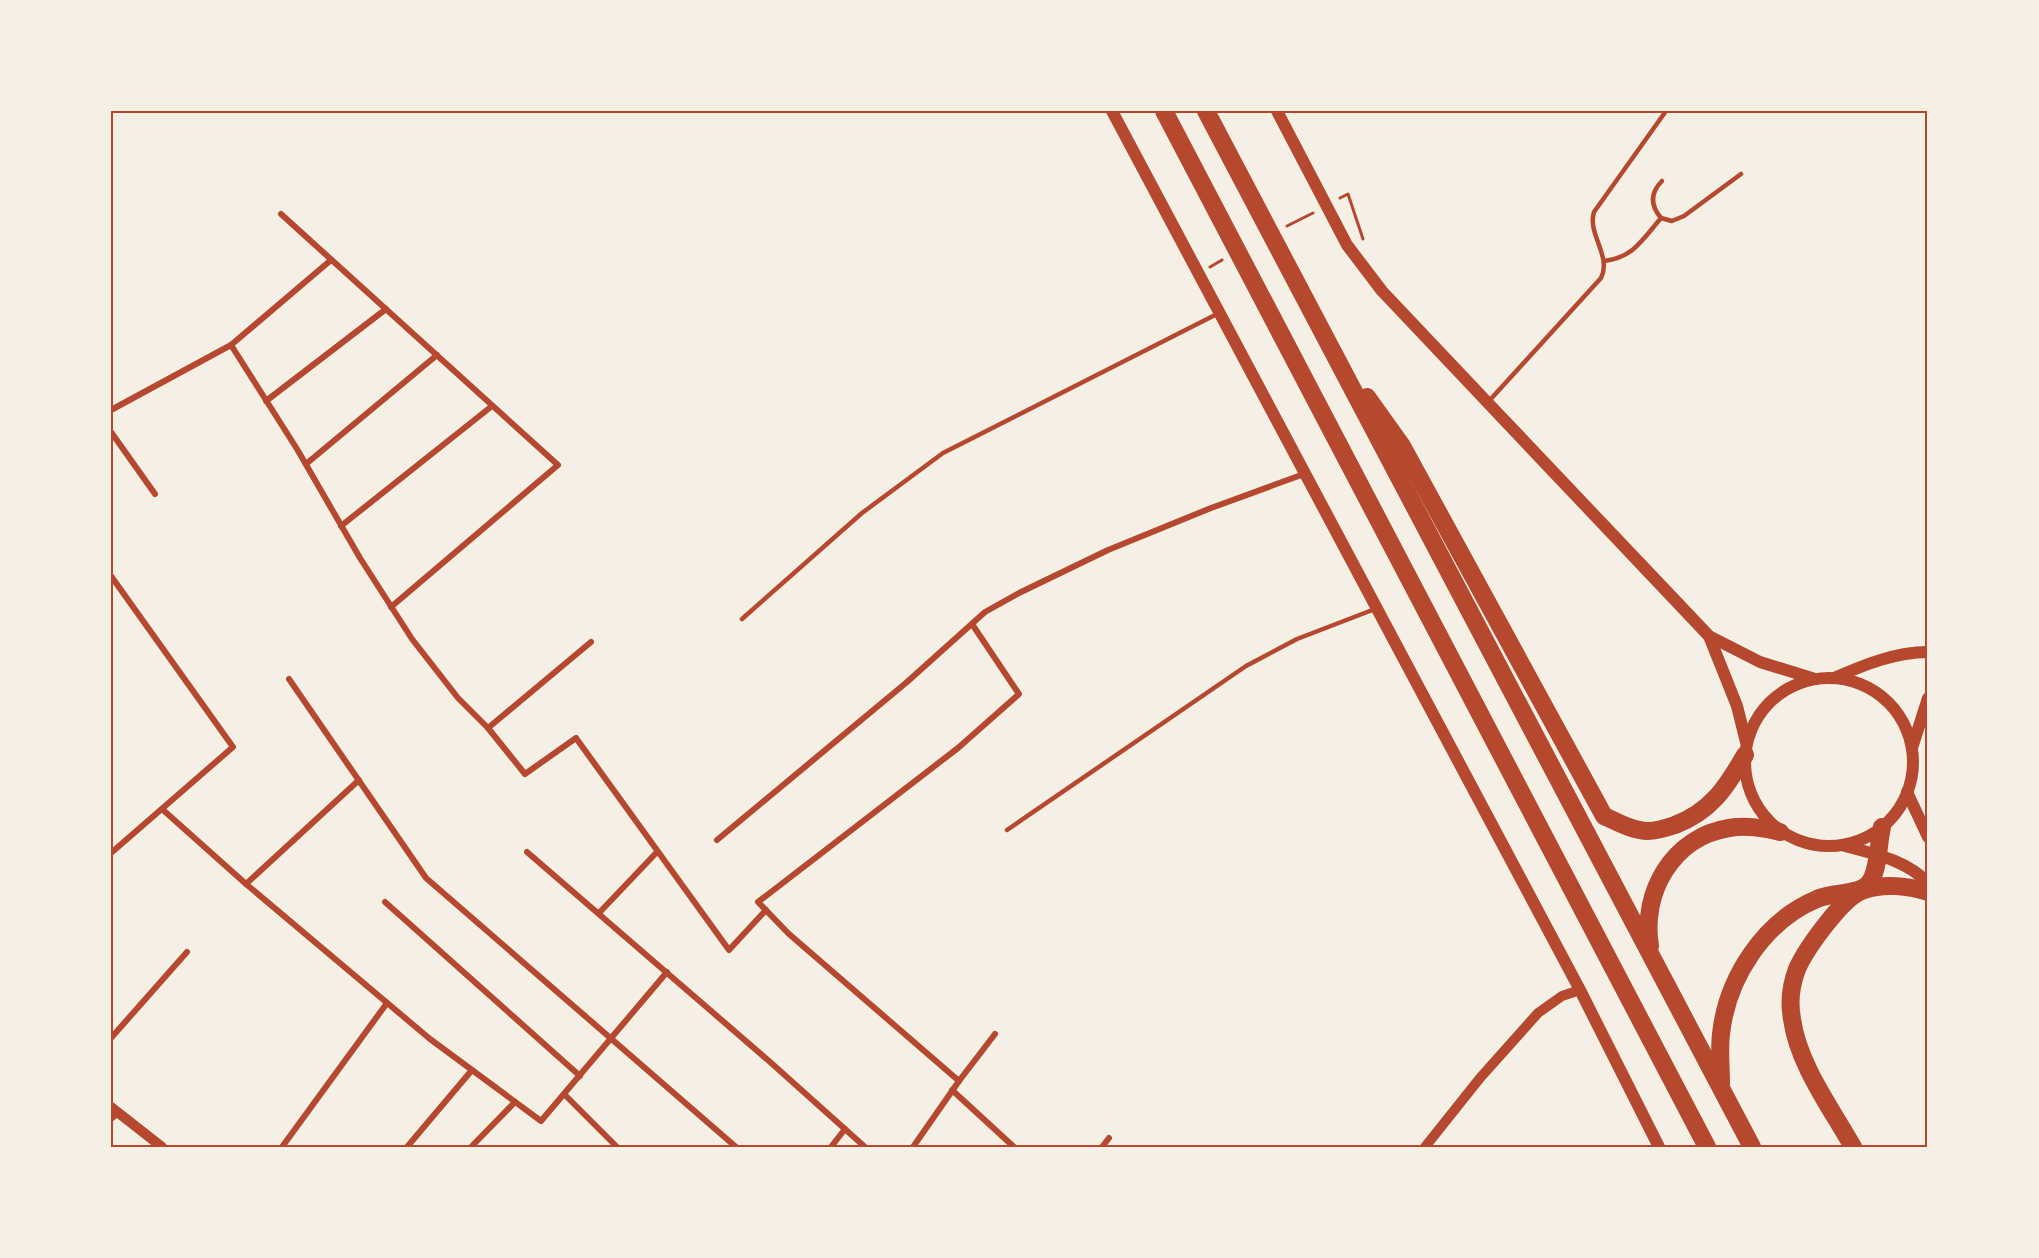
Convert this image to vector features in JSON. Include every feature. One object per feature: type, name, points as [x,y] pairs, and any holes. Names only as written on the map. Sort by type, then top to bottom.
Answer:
[{"type":"highway","points":[[1164,111],[1707,1147]]},
{"type":"highway","points":[[1206,111],[1752,1147]]},
{"type":"highway","points":[[1327,342],[1402,446],[1604,816],[1619,824],[1647,831],[1664,829],[1687,820],[1706,808],[1720,794],[1745,749]]},
{"type":"highway","points":[[1654,962],[1649,945],[1648,910],[1660,877],[1682,850],[1712,832],[1728,828],[1746,826],[1780,832]]},
{"type":"highway","points":[[1853,1147],[1806,1065],[1796,1042],[1791,1018],[1791,1000],[1794,981],[1803,956],[1830,920],[1872,880],[1882,827]]},
{"type":"highway","points":[[1722,1089],[1721,1035],[1725,1013],[1740,972],[1751,954],[1781,921],[1806,904],[1824,896],[1893,886],[1916,888],[1928,892]]},
{"type":"highway","points":[[1692,1118],[1701,1147]]},
{"type":"main road","points":[[1112,111],[1375,609],[1580,990],[1659,1147]]},
{"type":"main road","points":[[1277,111],[1347,245],[1382,291],[1488,403],[1709,636],[1760,662],[1815,679]]},
{"type":"main road","points":[[1709,636],[1737,706],[1745,749],[1746,777],[1752,798],[1764,817],[1780,832],[1810,845],[1827,847],[1843,845],[1870,836],[1893,817],[1908,792],[1913,764],[1912,750],[1905,728],[1893,708],[1876,693],[1856,683],[1833,678],[1815,679],[1791,686],[1771,700],[1756,720],[1745,749]]},
{"type":"main road","points":[[1833,678],[1869,663],[1900,655],[1928,652]]},
{"type":"main road","points":[[1912,750],[1928,698]]},
{"type":"main road","points":[[1908,792],[1928,837]]},
{"type":"main road","points":[[1843,845],[1911,868],[1928,883]]},
{"type":"street","points":[[281,214],[558,465],[391,607]]},
{"type":"street","points":[[111,410],[231,345],[331,260]]},
{"type":"street","points":[[266,401],[386,309]]},
{"type":"street","points":[[231,345],[412,639],[458,698],[488,728],[525,774],[576,738],[729,950],[766,910]]},
{"type":"street","points":[[306,464],[437,356]]},
{"type":"street","points":[[341,526],[492,406]]},
{"type":"street","points":[[111,432],[155,494]]},
{"type":"street","points":[[717,840],[908,682],[985,612],[1108,550],[1211,508],[1304,474]]},
{"type":"street","points":[[111,576],[233,747],[111,853]]},
{"type":"street","points":[[958,1081],[789,934],[758,902],[958,748],[1018,694],[972,624]]},
{"type":"street","points":[[488,728],[591,642]]},
{"type":"street","points":[[289,679],[426,878],[736,1147]]},
{"type":"street","points":[[246,884],[358,780]]},
{"type":"street","points":[[162,809],[246,884],[430,1039],[542,1121],[667,972]]},
{"type":"street","points":[[527,852],[865,1147]]},
{"type":"street","points":[[599,913],[657,852]]},
{"type":"street","points":[[385,902],[580,1076]]},
{"type":"street","points":[[111,1038],[187,952]]},
{"type":"street","points":[[1425,1147],[1480,1078],[1538,1013],[1557,1000],[1580,990]]},
{"type":"street","points":[[282,1147],[387,1003]]},
{"type":"street","points":[[913,1147],[958,1081],[995,1034]]},
{"type":"street","points":[[407,1147],[472,1070]]},
{"type":"street","points":[[952,1090],[1014,1147]]},
{"type":"street","points":[[564,1094],[617,1147]]},
{"type":"street","points":[[472,1146],[515,1102]]},
{"type":"street","points":[[113,1113],[162,1147]]},
{"type":"street","points":[[831,1147],[845,1129]]},
{"type":"street","points":[[1101,1147],[1108,1138]]},
{"type":"lane","points":[[1488,403],[1601,278],[1604,261],[1593,224],[1594,212],[1666,111]]},
{"type":"lane","points":[[1662,181],[1655,189],[1654,208],[1660,218],[1672,221],[1684,216],[1741,174]]},
{"type":"lane","points":[[1604,261],[1617,260],[1625,256],[1634,249],[1660,218]]},
{"type":"lane","points":[[742,619],[862,513],[943,453],[1219,313]]},
{"type":"lane","points":[[1007,830],[1246,666],[1297,639],[1375,609]]},
{"type":"path","points":[[1347,194],[1360,232]]}]
